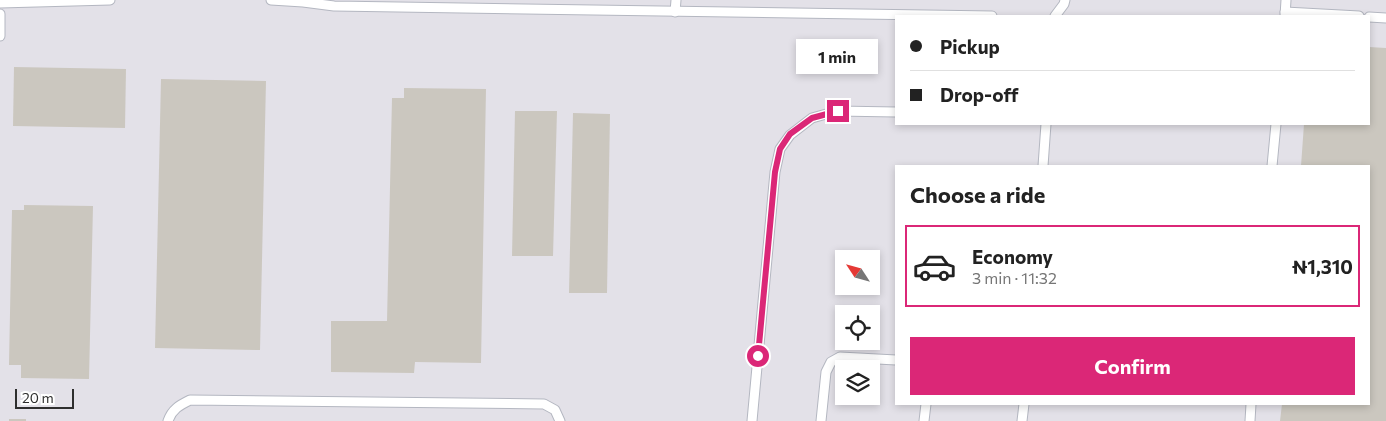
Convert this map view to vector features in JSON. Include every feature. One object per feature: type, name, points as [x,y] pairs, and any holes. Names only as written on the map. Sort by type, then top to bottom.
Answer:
[{"type":"lane","points":[[0,3],[110,0]]},
{"type":"lane","points":[[271,0],[334,6],[913,15]]},
{"type":"lane","points":[[536,0],[536,10]]},
{"type":"lane","points":[[675,12],[676,0]]},
{"type":"lane","points":[[1056,15],[1065,0]]},
{"type":"lane","points":[[1286,0],[1285,14],[1322,15]]},
{"type":"lane","points":[[0,14],[0,36]]},
{"type":"lane","points":[[1370,17],[1386,18]]},
{"type":"lane","points":[[752,421],[774,182],[780,149],[790,134],[812,118],[838,111],[895,112]]},
{"type":"lane","points":[[1043,165],[1046,125]]},
{"type":"lane","points":[[1272,165],[1276,125]]},
{"type":"lane","points":[[821,421],[826,372],[831,362],[840,357],[895,360]]},
{"type":"lane","points":[[168,421],[176,407],[190,400],[544,404],[555,410],[560,421]]},
{"type":"lane","points":[[924,421],[926,405]]},
{"type":"lane","points":[[1022,421],[1024,405]]},
{"type":"lane","points":[[1250,421],[1252,405]]},
{"type":"shaded area","points":[[0,0],[1386,0],[1386,421],[0,421]]},
{"type":"building","points":[[1370,47],[1386,48],[1386,421],[1280,421],[1282,405],[1370,405],[1370,165],[1301,165],[1304,125],[1370,125]]},
{"type":"building","points":[[14,67],[126,69],[125,128],[13,126]]},
{"type":"building","points":[[161,79],[266,81],[260,350],[155,348]]},
{"type":"building","points":[[404,88],[486,89],[481,363],[415,362],[414,373],[331,372],[331,321],[387,321],[392,98],[404,98]]},
{"type":"building","points":[[515,111],[557,111],[553,256],[512,256]]},
{"type":"building","points":[[573,113],[610,114],[607,293],[569,293]]},
{"type":"building","points":[[24,205],[93,206],[89,379],[21,378],[21,365],[9,365],[12,210],[24,210]]},
{"type":"building","points":[[9,419],[26,419],[26,421],[9,421]]},
{"type":"route","points":[[758,356],[775,172],[780,149],[790,134],[812,118],[838,111]]}]
